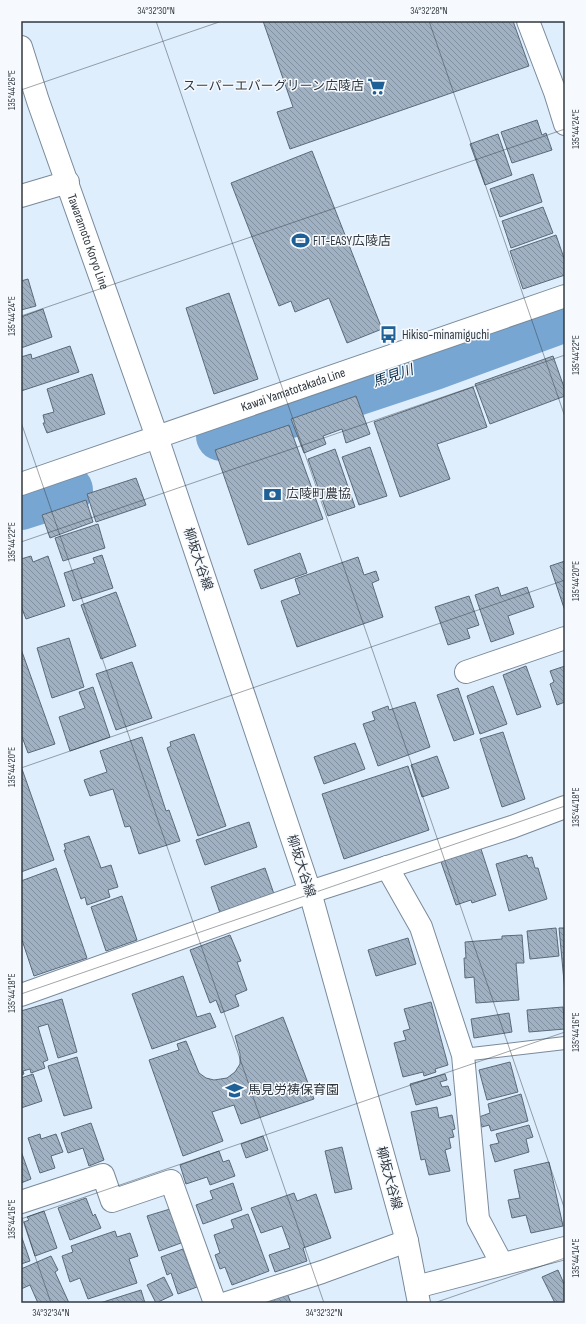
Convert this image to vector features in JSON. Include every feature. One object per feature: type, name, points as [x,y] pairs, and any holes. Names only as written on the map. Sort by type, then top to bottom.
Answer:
[{"type":"street","points":[[528,21],[555,92],[565,124]]},
{"type":"street","name":"Tawaramoto Koryo Line","points":[[21,47],[38,101],[68,182],[157,437]]},
{"type":"street","points":[[21,196],[68,182]]},
{"type":"street","name":"Kawai Yamatotakada Line","points":[[21,484],[565,296]]},
{"type":"street","name":"柳坂大谷線","points":[[157,437],[310,892],[406,1241],[417,1295]]},
{"type":"street","points":[[466,672],[565,638]]},
{"type":"street","points":[[21,995],[310,892],[512,827],[565,807]]},
{"type":"street","points":[[387,867],[421,927],[463,1055],[478,1219],[502,1264]]},
{"type":"street","points":[[21,1202],[103,1175],[112,1201],[172,1181],[215,1303]]},
{"type":"street","points":[[227,1303],[322,1272],[406,1241]]},
{"type":"street","points":[[417,1295],[502,1264],[561,1255]]},
{"type":"lane","points":[[463,1055],[565,1043]]},
{"type":"building","name":"スーパーエバーグリーン広陵店","points":[[263,21],[513,21],[529,66],[290,149],[277,112],[293,107]]},
{"type":"building","points":[[537,120],[542,135],[546,133],[552,150],[512,163],[501,132]]},
{"type":"building","points":[[498,134],[512,175],[485,185],[470,144]]},
{"type":"building","name":"FIT-EASY広陵店","points":[[312,151],[382,329],[347,343],[329,298],[295,312],[291,301],[279,306],[231,183]]},
{"type":"building","points":[[533,174],[542,202],[500,217],[490,189]]},
{"type":"building","points":[[543,207],[553,233],[511,248],[502,221]]},
{"type":"building","points":[[556,235],[565,261],[565,275],[523,289],[510,251]]},
{"type":"building","points":[[28,279],[36,306],[21,310],[21,281]]},
{"type":"building","points":[[229,293],[258,379],[214,394],[186,308]]},
{"type":"building","points":[[43,309],[52,337],[21,348],[21,317]]},
{"type":"building","points":[[70,346],[79,372],[21,391],[21,357],[31,354],[32,359]]},
{"type":"building","points":[[553,356],[565,390],[565,396],[490,424],[475,384]]},
{"type":"building","points":[[92,374],[105,414],[47,433],[43,423],[45,423],[43,415],[54,412],[47,389]]},
{"type":"building","points":[[473,387],[487,427],[437,444],[450,479],[400,497],[374,422]]},
{"type":"building","points":[[356,396],[370,434],[346,443],[342,429],[323,436],[326,444],[304,453],[291,419]]},
{"type":"building","points":[[289,425],[323,519],[248,545],[215,450]]},
{"type":"building","points":[[370,447],[387,496],[359,505],[342,457]]},
{"type":"building","points":[[335,449],[355,507],[328,516],[308,459]]},
{"type":"building","points":[[136,478],[146,505],[96,522],[87,494]]},
{"type":"building","points":[[86,500],[93,522],[50,538],[42,515]]},
{"type":"building","points":[[98,524],[105,548],[63,561],[55,538]]},
{"type":"building","points":[[300,553],[307,573],[261,589],[254,570]]},
{"type":"building","points":[[102,555],[113,588],[73,601],[64,573],[95,563],[93,558]]},
{"type":"building","points":[[31,556],[33,562],[48,556],[65,606],[26,619],[21,606],[21,559]]},
{"type":"building","points":[[358,557],[364,575],[376,571],[379,580],[372,583],[383,617],[297,647],[281,601],[300,594],[295,579]]},
{"type":"building","points":[[565,561],[565,611],[550,566]]},
{"type":"building","points":[[498,587],[501,596],[527,587],[534,607],[508,616],[514,634],[491,642],[475,595]]},
{"type":"building","points":[[116,592],[136,646],[101,659],[81,605]]},
{"type":"building","points":[[469,596],[479,625],[467,629],[470,638],[448,645],[435,607]]},
{"type":"building","points":[[69,638],[84,687],[52,698],[37,648]]},
{"type":"building","points":[[21,649],[55,744],[28,753],[21,734]]},
{"type":"building","points":[[132,662],[152,718],[116,730],[96,674]]},
{"type":"building","points":[[526,666],[541,707],[517,715],[503,675]]},
{"type":"building","points":[[565,666],[565,702],[557,705],[550,684],[554,682],[550,671]]},
{"type":"building","points":[[493,686],[507,724],[480,734],[467,696]]},
{"type":"building","points":[[93,687],[110,737],[70,751],[59,717],[85,708],[79,692]]},
{"type":"building","points":[[458,688],[474,734],[454,741],[437,695]]},
{"type":"building","points":[[415,702],[430,747],[378,766],[363,724],[375,720],[372,712],[388,706],[389,710]]},
{"type":"building","points":[[503,732],[525,799],[502,807],[480,739]]},
{"type":"building","points":[[194,734],[226,826],[198,836],[167,748],[171,746],[170,742]]},
{"type":"building","points":[[142,737],[166,811],[169,810],[180,841],[139,854],[130,826],[125,827],[113,789],[90,796],[84,780],[107,772],[100,751]]},
{"type":"building","points":[[355,743],[365,769],[324,784],[314,757]]},
{"type":"building","points":[[437,756],[449,788],[422,797],[411,765]]},
{"type":"building","points":[[408,766],[429,830],[344,859],[322,794]]},
{"type":"building","points":[[22,769],[54,860],[21,872],[21,770]]},
{"type":"building","points":[[249,822],[257,847],[205,865],[196,840]]},
{"type":"building","points":[[89,836],[101,868],[111,865],[118,887],[108,890],[110,897],[87,905],[85,897],[81,899],[64,850],[66,850],[64,844]]},
{"type":"building","points":[[480,846],[496,895],[472,903],[471,900],[456,905],[440,859]]},
{"type":"building","points":[[527,855],[528,858],[532,857],[535,868],[538,868],[547,899],[509,911],[496,864]]},
{"type":"building","points":[[56,868],[87,958],[34,976],[21,937],[21,881]]},
{"type":"building","points":[[265,868],[274,894],[220,913],[211,887]]},
{"type":"building","points":[[122,896],[137,940],[106,951],[91,907]]},
{"type":"building","points":[[556,928],[559,956],[530,959],[527,931]]},
{"type":"building","points":[[559,928],[565,928],[565,992]]},
{"type":"building","points":[[230,935],[241,961],[237,962],[247,990],[235,995],[239,1006],[221,1013],[216,1000],[210,1003],[190,950]]},
{"type":"building","points":[[522,935],[524,963],[516,963],[519,1000],[476,1003],[474,977],[465,978],[465,942],[502,939],[502,936]]},
{"type":"building","points":[[408,938],[416,964],[376,976],[368,950]]},
{"type":"building","points":[[183,976],[197,1017],[210,1013],[216,1027],[152,1049],[132,994]]},
{"type":"building","points":[[62,999],[77,1052],[58,1058],[48,1024],[38,1027],[48,1060],[43,1062],[45,1068],[31,1073],[30,1069],[23,1071],[24,1074],[21,1075],[21,1011]]},
{"type":"building","points":[[431,1002],[448,1065],[435,1069],[436,1072],[424,1076],[423,1072],[403,1077],[394,1043],[406,1040],[403,1031],[410,1029],[404,1009]]},
{"type":"building","points":[[563,1007],[565,1029],[529,1032],[527,1010]]},
{"type":"building","points":[[509,1013],[512,1032],[474,1038],[471,1019]]},
{"type":"building","name":"馬見労祷保育園","points":[[283,1017],[314,1099],[241,1124],[234,1105],[212,1112],[223,1141],[183,1156],[149,1060],[179,1050],[177,1044],[186,1041],[199,1073],[206,1078],[214,1080],[227,1078],[235,1072],[240,1064],[240,1054],[235,1036]]},
{"type":"building","points":[[77,1057],[92,1108],[64,1116],[48,1066]]},
{"type":"building","points":[[510,1062],[518,1092],[487,1100],[479,1070]]},
{"type":"building","points":[[33,1074],[42,1101],[21,1108],[21,1078]]},
{"type":"building","points":[[445,1074],[447,1080],[440,1082],[442,1087],[448,1086],[451,1095],[416,1105],[410,1084]]},
{"type":"building","points":[[521,1094],[528,1121],[491,1131],[489,1125],[482,1127],[479,1117],[490,1113],[488,1104]]},
{"type":"building","points":[[437,1107],[439,1118],[452,1115],[455,1129],[452,1130],[454,1137],[449,1138],[451,1148],[445,1150],[450,1171],[429,1175],[425,1159],[421,1160],[411,1112]]},
{"type":"building","points":[[91,1123],[104,1160],[89,1166],[83,1148],[68,1153],[61,1133]]},
{"type":"building","points":[[529,1125],[533,1137],[526,1139],[529,1152],[495,1162],[490,1145],[499,1143],[496,1134]]},
{"type":"building","points":[[40,1134],[41,1139],[56,1134],[63,1152],[51,1156],[55,1168],[40,1173],[28,1138]]},
{"type":"building","points":[[263,1136],[268,1150],[246,1158],[241,1144]]},
{"type":"building","points":[[342,1147],[352,1189],[335,1193],[325,1151]]},
{"type":"building","points":[[21,1151],[31,1179],[21,1183]]},
{"type":"building","points":[[219,1151],[223,1162],[229,1160],[235,1176],[210,1185],[207,1177],[186,1184],[180,1165]]},
{"type":"building","points":[[549,1162],[563,1226],[531,1233],[526,1215],[512,1218],[508,1200],[520,1198],[514,1170]]},
{"type":"building","points":[[233,1183],[242,1210],[203,1224],[196,1205],[213,1199],[210,1191]]},
{"type":"building","points":[[294,1193],[297,1201],[316,1194],[331,1238],[303,1248],[307,1261],[275,1272],[269,1255],[290,1248],[282,1226],[261,1233],[251,1208]]},
{"type":"building","points":[[86,1198],[93,1216],[95,1214],[101,1228],[70,1240],[58,1208]]},
{"type":"building","points":[[170,1209],[181,1243],[159,1251],[147,1216]]},
{"type":"building","points":[[44,1211],[57,1248],[35,1256],[24,1222],[29,1220],[27,1217]]},
{"type":"building","points":[[248,1214],[269,1271],[232,1285],[225,1267],[220,1269],[215,1255],[220,1253],[214,1235],[234,1228],[231,1220]]},
{"type":"building","points":[[115,1231],[117,1237],[130,1233],[138,1256],[129,1259],[137,1283],[88,1299],[80,1278],[70,1282],[62,1256],[73,1252],[71,1246]]},
{"type":"building","points":[[21,1235],[30,1261],[21,1264]]},
{"type":"building","points":[[183,1249],[197,1287],[178,1294],[171,1273],[167,1275],[161,1257]]},
{"type":"building","points":[[51,1256],[58,1270],[55,1272],[69,1303],[38,1303],[30,1285],[21,1289],[21,1269]]},
{"type":"building","points":[[558,1270],[565,1286],[565,1303],[555,1303],[542,1277]]},
{"type":"building","points":[[164,1277],[173,1295],[156,1303],[147,1285]]},
{"type":"building","points":[[141,1290],[145,1303],[100,1303]]},
{"type":"building","points":[[286,1291],[291,1303],[256,1303]]},
{"type":"waterway","name":"馬見川","points":[[221,436],[434,365],[565,317]]},
{"type":"waterway","name":"馬見川","points":[[21,505],[68,490]]},
{"type":"place","name":"スーパーエバーグリーン広陵店","points":[[377,86]]},
{"type":"place","name":"FIT-EASY広陵店","points":[[300,241]]},
{"type":"place","name":"Hikiso-minamiguchi","points":[[389,335]]},
{"type":"place","name":"広陵町農協","points":[[273,494]]},
{"type":"place","name":"馬見労祷保育園","points":[[235,1090]]}]
